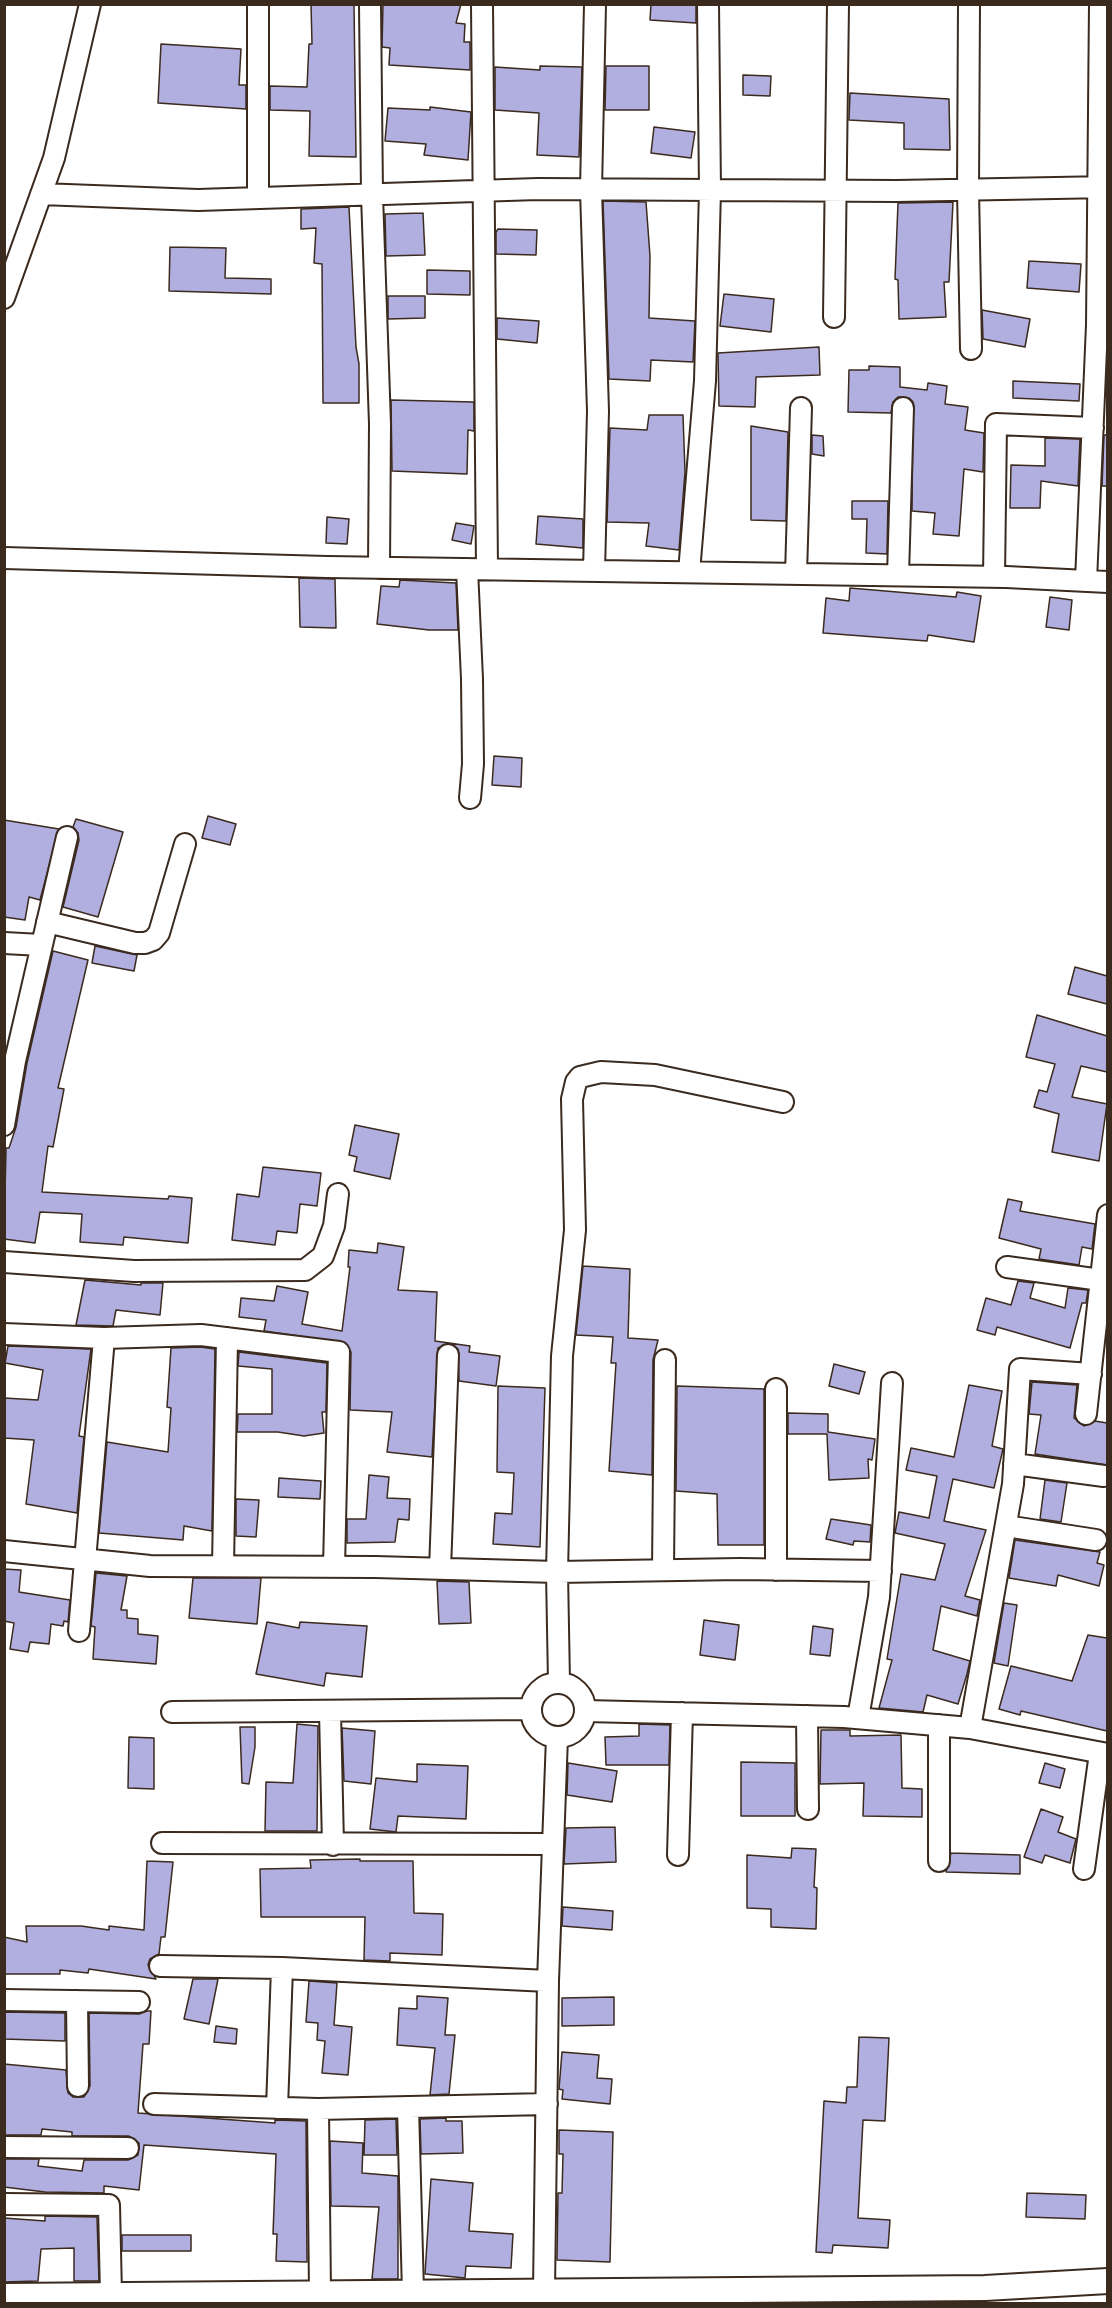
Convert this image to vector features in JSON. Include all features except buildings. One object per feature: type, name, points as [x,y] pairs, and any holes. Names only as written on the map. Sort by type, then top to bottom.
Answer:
[{"type":"street","points":[[4,298],[54,158],[90,4]]},
{"type":"street","points":[[258,4],[258,198]]},
{"type":"street","points":[[370,4],[372,195],[380,424],[379,568]]},
{"type":"street","points":[[482,4],[485,86],[482,191],[487,569]]},
{"type":"street","points":[[594,571],[598,411],[591,190],[595,4]]},
{"type":"street","points":[[689,572],[705,381],[710,190],[708,4]]},
{"type":"street","points":[[834,317],[838,4]]},
{"type":"street","points":[[969,4],[968,190],[971,349]]},
{"type":"street","points":[[1086,581],[1104,187],[1100,4]]},
{"type":"street","points":[[41,194],[198,200],[482,191],[834,191],[1104,187]]},
{"type":"street","points":[[796,574],[801,408]]},
{"type":"street","points":[[898,575],[903,408]]},
{"type":"street","points":[[994,577],[996,424],[1093,428]]},
{"type":"street","points":[[4,558],[379,568],[994,577],[1107,582]]},
{"type":"street","points":[[467,569],[473,764],[470,798]]},
{"type":"street","points":[[4,1125],[15,1061],[66,837]]},
{"type":"street","points":[[47,922],[135,943],[153,940],[159,933],[185,844]]},
{"type":"street","points":[[4,943],[41,945]]},
{"type":"street","points":[[559,1683],[557,1572],[562,1356],[575,1230],[573,1099],[576,1082],[580,1077],[601,1072],[655,1075],[783,1102]]},
{"type":"street","points":[[4,1262],[134,1271],[305,1270],[323,1256],[334,1226],[338,1194]]},
{"type":"street","points":[[1086,1414],[1104,1280],[1107,1215]]},
{"type":"street","points":[[1007,1267],[1104,1280]]},
{"type":"street","points":[[4,1334],[104,1338],[201,1335],[339,1352],[334,1567]]},
{"type":"street","points":[[80,1631],[104,1338]]},
{"type":"street","points":[[223,1566],[227,1338]]},
{"type":"street","points":[[440,1569],[448,1355]]},
{"type":"street","points":[[663,1570],[665,1359]]},
{"type":"street","points":[[970,1728],[1006,1526],[1014,1464],[1020,1370],[1091,1374]]},
{"type":"street","points":[[858,1718],[879,1598],[892,1383]]},
{"type":"street","points":[[776,1389],[776,1570]]},
{"type":"street","points":[[1014,1464],[1104,1476]]},
{"type":"street","points":[[1006,1526],[1096,1540]]},
{"type":"street","points":[[4,1551],[150,1566],[557,1572],[880,1571]]},
{"type":"street","points":[[559,1683],[574,1689],[580,1695],[585,1711],[579,1726],[565,1736],[557,1737],[541,1731],[535,1725],[531,1709],[532,1701],[543,1687],[559,1683]]},
{"type":"street","points":[[172,1712],[531,1709]]},
{"type":"street","points":[[330,1711],[333,1845]]},
{"type":"street","points":[[585,1711],[858,1718],[970,1728],[1104,1754],[1084,1869]]},
{"type":"street","points":[[678,1855],[682,1713]]},
{"type":"street","points":[[807,1716],[808,1809]]},
{"type":"street","points":[[939,1725],[939,1861]]},
{"type":"street","points":[[544,2291],[548,1981],[557,1737]]},
{"type":"street","points":[[162,1843],[552,1844]]},
{"type":"street","points":[[160,1966],[282,1968],[548,1981]]},
{"type":"street","points":[[277,2108],[282,1968]]},
{"type":"street","points":[[4,2000],[139,2002]]},
{"type":"street","points":[[77,2001],[78,2085]]},
{"type":"street","points":[[154,2104],[318,2109],[547,2104]]},
{"type":"street","points":[[408,2107],[413,2292]]},
{"type":"street","points":[[318,2109],[320,2293]]},
{"type":"street","points":[[4,2147],[128,2148]]},
{"type":"street","points":[[4,2204],[109,2205],[111,2295]]},
{"type":"street","points":[[4,2296],[68,2299],[111,2295],[171,2299],[273,2298],[320,2293],[381,2298],[413,2292],[479,2298],[544,2291],[929,2296],[1107,2281]]}]
